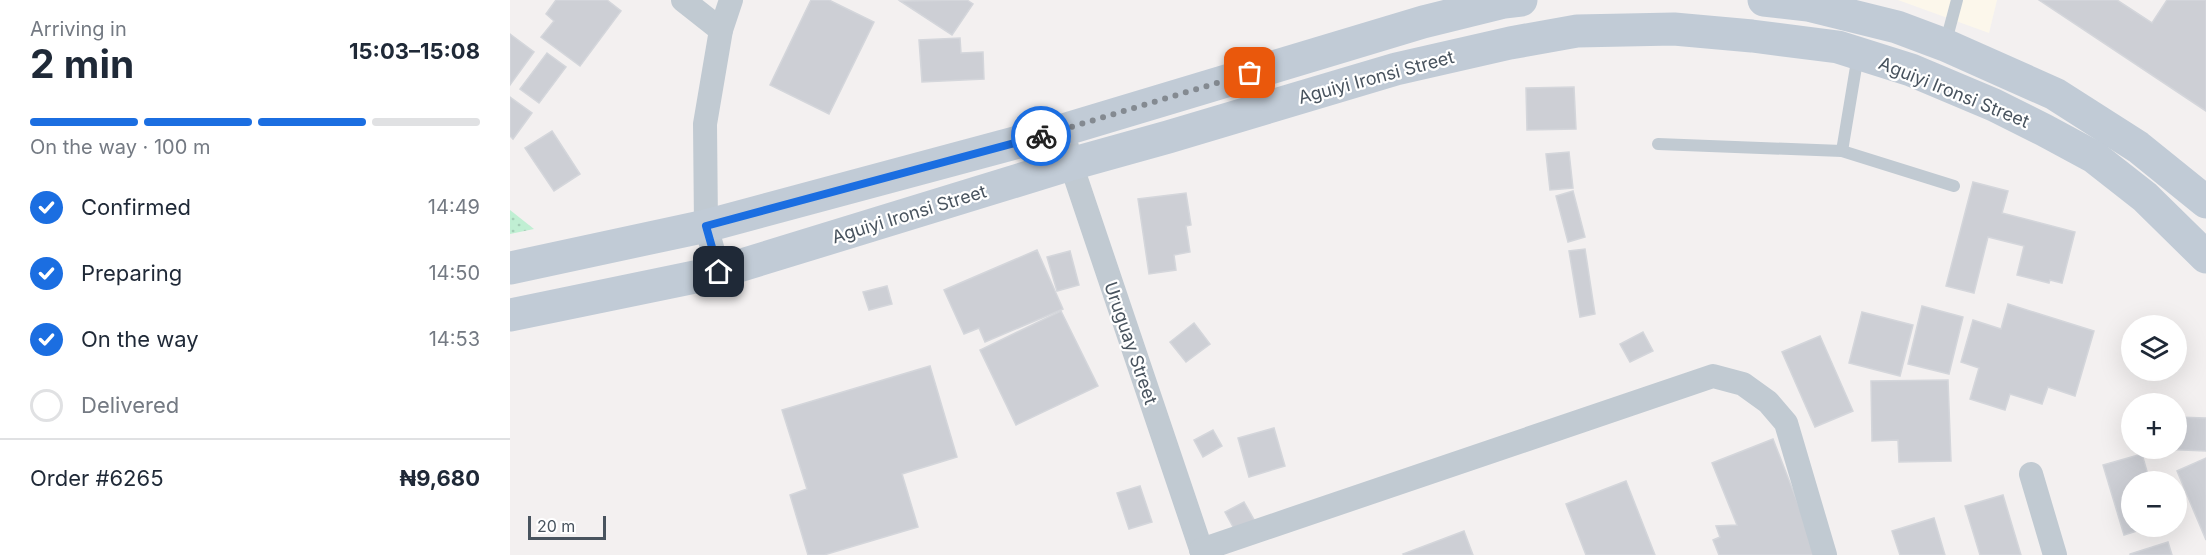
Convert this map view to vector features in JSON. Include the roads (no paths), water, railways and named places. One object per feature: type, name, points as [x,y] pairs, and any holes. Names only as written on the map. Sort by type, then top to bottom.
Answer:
[{"type":"main road","name":"Aguiyi Ironsi Street","points":[[510,268],[706,226],[1064,130],[1423,22],[1521,0]]},
{"type":"main road","name":"Aguiyi Ironsi Street","points":[[1764,0],[1808,3],[1897,27],[1945,45],[2055,94],[2138,147],[2206,202]]},
{"type":"main road","name":"Aguiyi Ironsi Street","points":[[510,315],[719,272],[1071,164],[1396,69],[1510,43],[1577,31],[1674,29],[1838,47],[1911,70],[1994,105],[2094,158],[2145,197],[2206,257]]},
{"type":"street","points":[[683,0],[721,30]]},
{"type":"street","points":[[719,272],[706,226],[705,124],[721,30],[731,0]]},
{"type":"street","name":"Uruguay Street","points":[[1064,130],[1071,164],[1202,552]]},
{"type":"street","points":[[1202,552],[1713,376],[1743,384],[1768,402],[1786,423],[1826,555]]},
{"type":"street","points":[[2031,474],[2055,555]]},
{"type":"lane","points":[[1945,45],[1957,0]]},
{"type":"lane","points":[[1842,151],[1858,54]]},
{"type":"lane","points":[[1658,144],[1842,151],[1954,186]]}]
